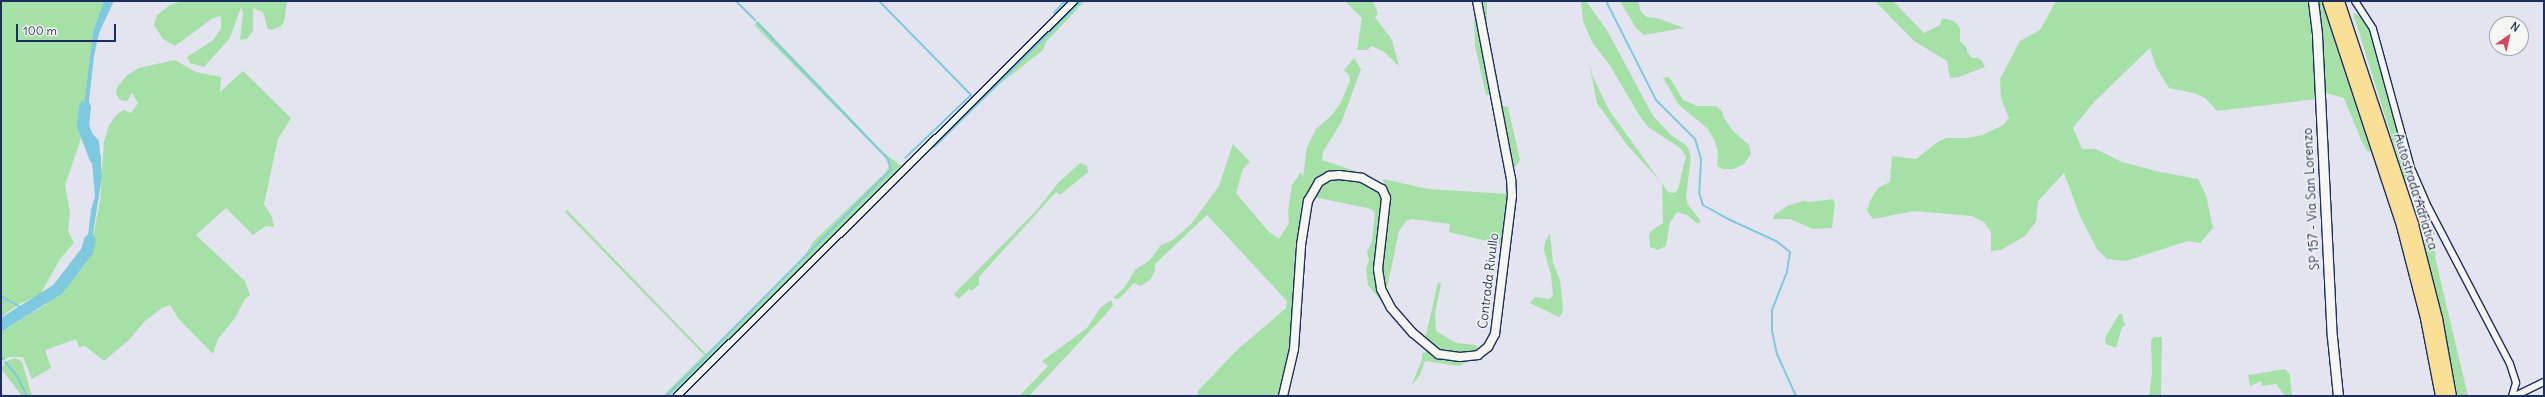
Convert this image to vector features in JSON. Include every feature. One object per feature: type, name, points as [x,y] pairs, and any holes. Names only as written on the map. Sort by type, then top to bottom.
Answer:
[{"type":"highway","name":"Autostrada Adriatica","points":[[2328,1],[2402,225],[2424,310],[2441,396]]},
{"type":"highway","name":"Autostrada Adriatica","points":[[2338,1],[2414,231],[2434,311],[2450,396]]},
{"type":"main road","name":"SP 157 - Via San Lorenzo","points":[[2313,1],[2317,35],[2332,337],[2338,396]]},
{"type":"street","points":[[677,396],[1074,1]]},
{"type":"street","name":"Contrada Rivullo","points":[[1282,396],[1294,349],[1301,245],[1308,201],[1319,182],[1329,176],[1339,175],[1362,178],[1382,189],[1386,198],[1378,269],[1381,289],[1391,308],[1414,333],[1438,354],[1460,357],[1478,355],[1488,347],[1495,334],[1512,196],[1511,179],[1477,1]]},
{"type":"street","points":[[2356,1],[2373,29],[2411,168],[2428,207],[2510,364],[2516,383],[2514,396]]},
{"type":"street","points":[[2514,396],[2544,382]]},
{"type":"green space","points":[[1,1],[104,1],[93,32],[80,141],[65,185],[70,213],[68,231],[74,243],[60,259],[40,295],[19,304],[1,317]]},
{"type":"green space","points":[[183,1],[287,1],[284,22],[281,26],[272,30],[268,29],[263,12],[253,8],[253,31],[247,39],[240,40],[243,13],[241,7],[230,38],[204,67],[190,63],[187,57],[212,41],[221,29],[221,16],[213,18],[175,46],[163,39],[154,25],[157,15],[170,5]]},
{"type":"green space","points":[[1077,1],[1085,1],[1046,42],[1043,50],[1001,83],[922,158]]},
{"type":"green space","points":[[1345,1],[1373,1],[1378,14],[1375,17],[1392,40],[1399,66],[1384,52],[1372,46],[1367,50],[1357,50],[1362,18]]},
{"type":"green space","points":[[1479,1],[1487,1],[1487,47],[1479,47]]},
{"type":"green space","points":[[1581,1],[1586,1],[1608,32],[1653,116],[1671,135],[1687,146],[1691,157],[1686,197],[1688,205],[1701,221],[1698,224],[1687,215],[1677,212],[1670,222],[1666,246],[1658,250],[1650,247],[1649,235],[1652,230],[1663,223],[1662,184],[1668,192],[1675,193],[1678,189],[1686,156],[1680,148],[1648,127],[1639,115],[1611,67],[1592,42],[1583,21]]},
{"type":"green space","points":[[1620,1],[1638,1],[1641,12],[1647,17],[1657,18],[1684,28],[1644,35],[1636,28]]},
{"type":"green space","points":[[1875,1],[1893,1],[1924,33],[1940,25],[1942,18],[1954,21],[1960,28],[1960,41],[1967,48],[1967,52],[1972,58],[1978,58],[1982,61],[1985,67],[1959,77],[1950,78],[1947,61],[1914,41]]},
{"type":"green space","points":[[2056,1],[2309,1],[2316,99],[2217,111],[2205,98],[2194,93],[2169,88],[2156,67],[2150,48],[2094,102],[2073,128],[2082,149],[2096,149],[2122,162],[2160,172],[2198,179],[2206,195],[2213,228],[2200,243],[2189,241],[2126,261],[2107,259],[2097,249],[2080,216],[2064,173],[2038,201],[2036,222],[2025,236],[2001,250],[1991,251],[1991,232],[1984,222],[1972,216],[1915,211],[1873,219],[1867,211],[1870,201],[1878,188],[1890,182],[1892,156],[1916,159],[1939,141],[1947,138],[1967,138],[1983,135],[2003,125],[2009,118],[2001,98],[2000,79],[2020,41],[2040,30]]},
{"type":"green space","points":[[2318,1],[2323,1],[2372,152],[2367,151],[2362,142],[2344,98],[2323,92]]},
{"type":"green space","points":[[2353,13],[2368,19],[2420,191],[2418,193],[2405,180]]},
{"type":"green space","points":[[1476,14],[1492,94],[1486,95],[1475,46],[1474,22]]},
{"type":"green space","points":[[758,21],[883,152],[900,165],[903,164],[773,296],[670,396],[663,396],[704,355],[565,212],[567,210],[706,354],[772,291],[804,257],[813,242],[886,172],[889,165],[884,156],[754,25]]},
{"type":"green space","points":[[1588,57],[1593,77],[1609,110],[1660,181],[1627,145],[1597,103]]},
{"type":"green space","points":[[1354,58],[1361,69],[1342,121],[1323,152],[1322,160],[1358,172],[1335,172],[1310,192],[1291,350],[1278,396],[1200,396],[1197,392],[1237,350],[1286,308],[1287,301],[1207,215],[1155,264],[1155,270],[1151,279],[1141,286],[1134,283],[1119,299],[1113,298],[1124,288],[1135,270],[1150,260],[1161,245],[1173,240],[1191,224],[1219,186],[1233,144],[1250,162],[1243,169],[1236,193],[1269,232],[1279,239],[1289,223],[1288,211],[1292,185],[1301,172],[1303,177],[1307,147],[1316,129],[1331,116],[1340,104],[1350,81],[1349,75],[1344,70]]},
{"type":"green space","points":[[175,60],[196,72],[221,77],[220,92],[243,71],[291,118],[278,139],[264,204],[272,217],[274,227],[266,226],[253,235],[226,208],[196,235],[245,281],[250,295],[245,299],[235,318],[218,339],[213,354],[178,318],[170,305],[162,308],[144,322],[129,340],[104,361],[85,346],[79,347],[76,339],[45,350],[51,368],[32,379],[23,357],[10,357],[1,361],[1,332],[45,305],[77,270],[91,246],[100,201],[104,141],[109,125],[117,114],[124,110],[131,113],[138,103],[132,93],[127,101],[120,100],[116,94],[117,88],[126,76],[139,68]]},
{"type":"green space","points":[[1663,78],[1670,78],[1683,100],[1697,106],[1716,106],[1722,111],[1724,118],[1733,131],[1749,145],[1751,154],[1744,164],[1734,169],[1723,169],[1717,166],[1718,153],[1715,141],[1707,128],[1679,105]]},
{"type":"green space","points":[[1497,92],[1501,94],[1503,106],[1508,107],[1520,160],[1513,170]]},
{"type":"green space","points":[[1080,163],[1087,166],[1088,172],[1060,195],[1056,192],[979,277],[979,285],[971,291],[969,289],[959,299],[954,294],[1036,211],[1058,183]]},
{"type":"green space","points":[[1340,178],[1376,186],[1384,200],[1375,273],[1376,286],[1382,302],[1368,285],[1366,269],[1369,260],[1367,252],[1372,241],[1375,213],[1371,209],[1314,197],[1327,182]]},
{"type":"green space","points":[[1383,179],[1428,189],[1509,194],[1504,245],[1449,232],[1450,224],[1412,219],[1406,221],[1399,231],[1386,293],[1381,268],[1390,202]]},
{"type":"green space","points":[[1833,199],[1835,204],[1832,228],[1813,229],[1790,219],[1773,219],[1774,215],[1787,206],[1803,201],[1810,202]]},
{"type":"green space","points":[[1550,233],[1553,263],[1560,280],[1563,307],[1562,314],[1559,317],[1530,303],[1535,297],[1549,299],[1553,296],[1551,275],[1544,250],[1545,242]]},
{"type":"green space","points":[[2424,241],[2430,243],[2436,254],[2435,257],[2468,396],[2458,396]]},
{"type":"green space","points":[[1438,282],[1441,284],[1435,313],[1436,331],[1456,343],[1476,345],[1479,350],[1466,354],[1441,352],[1423,337],[1426,335]]},
{"type":"green space","points":[[1111,300],[1113,305],[1106,314],[1029,396],[1019,396],[1048,366],[1042,361],[1087,328],[1101,307]]},
{"type":"green space","points":[[2119,314],[2122,314],[2125,326],[2122,327],[2116,348],[2106,344],[2105,338]]},
{"type":"green space","points":[[2154,337],[2162,337],[2161,396],[2149,396],[2152,373],[2151,341]]},
{"type":"green space","points":[[1429,350],[1472,359],[1459,366],[1425,361],[1420,375],[1411,386],[1422,360],[1422,354]]},
{"type":"green space","points":[[15,358],[22,362],[32,396],[22,396],[1,369],[6,361]]},
{"type":"green space","points":[[2285,369],[2290,375],[2292,396],[2285,396],[2276,384],[2262,386],[2261,381],[2250,386],[2248,375]]},
{"type":"water","points":[[104,1],[114,1],[99,33],[94,56],[87,119],[91,132],[99,141],[102,176],[91,246],[80,266],[86,251],[91,210],[95,196],[90,140],[82,121],[93,32]]},
{"type":"waterway","points":[[736,1],[755,20]]},
{"type":"waterway","points":[[879,1],[971,95],[905,158]]},
{"type":"waterway","points":[[1054,13],[1065,1]]},
{"type":"waterway","points":[[934,147],[1081,1]]},
{"type":"waterway","points":[[1606,1],[1656,100],[1695,139],[1701,159],[1699,192],[1703,205],[1728,219],[1776,241],[1790,252],[1787,272],[1772,310],[1772,331],[1777,354],[1796,396]]},
{"type":"waterway","points":[[707,355],[891,170],[888,159],[757,23]]},
{"type":"waterway","points":[[85,107],[83,126],[95,158]]},
{"type":"waterway","points":[[1,325],[58,289],[87,251],[90,240]]},
{"type":"waterway","points":[[1,296],[25,310]]},
{"type":"waterway","points":[[666,396],[706,357]]},
{"type":"waterway","points":[[5,362],[17,376],[27,396]]}]
